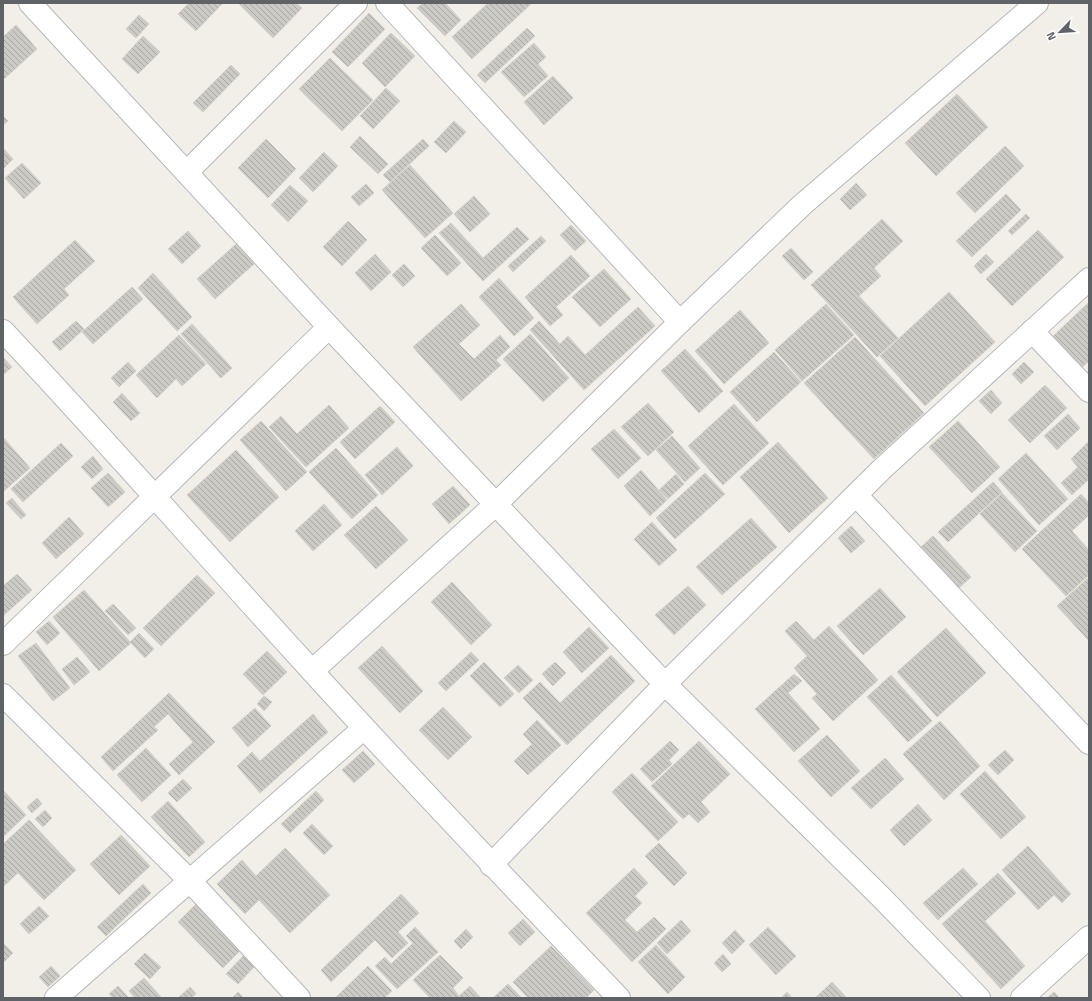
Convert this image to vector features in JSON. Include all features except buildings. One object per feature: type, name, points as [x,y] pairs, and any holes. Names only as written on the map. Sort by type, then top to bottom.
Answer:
[{"type":"street","points":[[30,3],[188,172],[329,327],[665,684],[881,897],[979,998]]},
{"type":"street","points":[[387,3],[680,322]]},
{"type":"street","points":[[312,671],[496,504],[680,322],[802,205],[1037,3]]},
{"type":"street","points":[[188,172],[343,8]]},
{"type":"street","points":[[491,865],[665,684],[856,494],[1089,279]]},
{"type":"street","points":[[3,644],[153,496],[329,327]]},
{"type":"street","points":[[3,331],[364,728],[491,865],[619,998]]},
{"type":"street","points":[[1032,331],[1089,391]]},
{"type":"street","points":[[856,494],[1089,743]]},
{"type":"street","points":[[3,695],[190,881],[299,998]]},
{"type":"street","points":[[56,998],[364,728]]},
{"type":"street","points":[[1022,998],[1089,937]]}]
